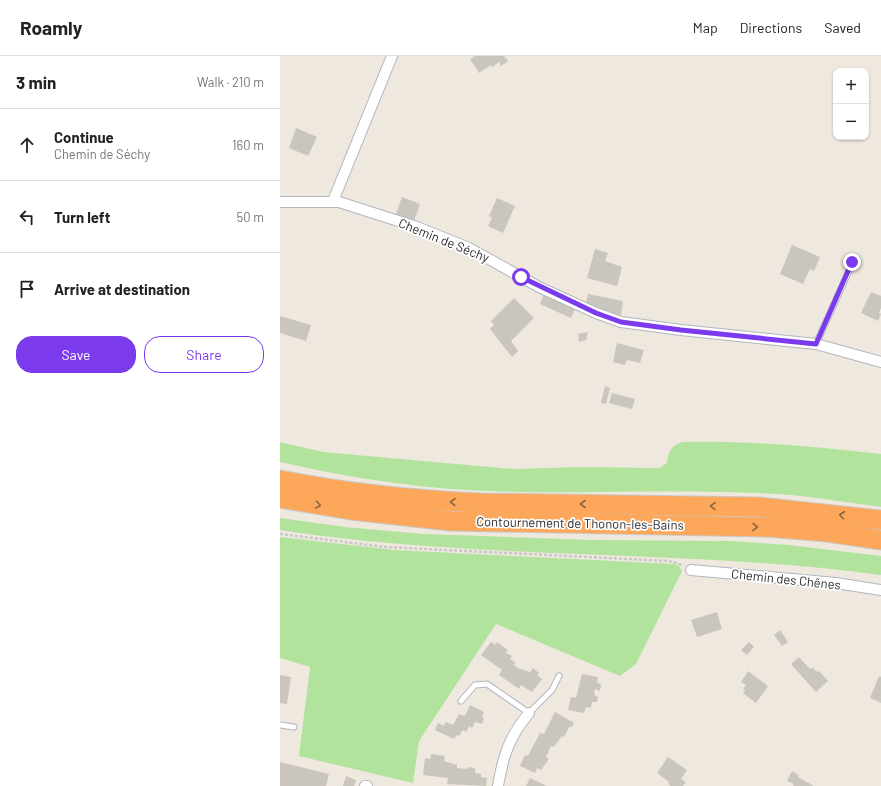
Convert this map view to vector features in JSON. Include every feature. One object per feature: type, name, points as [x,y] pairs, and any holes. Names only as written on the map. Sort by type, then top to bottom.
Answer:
[{"type":"highway","name":"Contournement de Thonon-les-Bains","points":[[280,480],[353,492],[441,501],[482,503],[760,507],[881,520]]},
{"type":"highway","name":"Contournement de Thonon-les-Bains","points":[[280,498],[351,510],[450,521],[767,527],[827,532],[881,540]]},
{"type":"street","points":[[333,201],[392,56]]},
{"type":"street","name":"Chemin de Séchy","points":[[280,202],[333,201],[382,215],[457,243],[486,256],[539,287],[596,313],[621,322],[681,330],[816,344],[881,362]]},
{"type":"street","name":"Chemin des Chênes","points":[[691,570],[836,583],[881,590]]},
{"type":"street","points":[[498,786],[506,749],[515,730],[529,713]]},
{"type":"lane","points":[[816,344],[852,262]]},
{"type":"lane","points":[[461,701],[475,685],[487,684],[529,713],[552,690],[559,676]]},
{"type":"lane","points":[[280,725],[294,727]]},
{"type":"path","points":[[280,534],[386,548],[669,561],[676,562],[691,570]]},
{"type":"green space","points":[[280,442],[323,452],[513,469],[579,467],[659,468],[667,463],[671,449],[683,442],[757,443],[856,451],[881,454],[881,507],[802,496],[750,493],[669,491],[507,492],[419,486],[349,476],[280,462]]},
{"type":"green space","points":[[280,518],[345,527],[423,534],[592,540],[729,541],[789,545],[881,556],[881,575],[731,561],[505,551],[355,540],[280,530]]},
{"type":"green space","points":[[280,537],[394,550],[674,564],[679,566],[682,571],[636,664],[620,676],[496,624],[419,741],[413,783],[299,756],[310,667],[280,658]]},
{"type":"building","points":[[475,56],[504,56],[508,61],[501,66],[499,62],[492,67],[491,65],[479,73],[470,59]]},
{"type":"building","points":[[296,128],[317,137],[308,156],[289,148]]},
{"type":"building","points":[[402,197],[420,204],[414,221],[396,214]]},
{"type":"building","points":[[497,198],[515,206],[503,233],[488,226],[492,218],[489,216]]},
{"type":"building","points":[[792,245],[820,257],[814,271],[810,269],[803,284],[780,274]]},
{"type":"building","points":[[595,249],[608,253],[605,261],[622,267],[617,286],[587,278]]},
{"type":"building","points":[[871,292],[881,296],[881,308],[879,313],[881,314],[878,321],[861,313]]},
{"type":"building","points":[[544,294],[575,309],[571,318],[540,304]]},
{"type":"building","points":[[588,294],[623,301],[621,315],[600,311],[588,305],[586,303]]},
{"type":"building","points":[[514,298],[534,318],[511,341],[518,351],[512,357],[490,329],[494,325],[491,321]]},
{"type":"building","points":[[280,316],[311,325],[306,341],[280,333]]},
{"type":"building","points":[[588,332],[586,340],[579,342],[578,334]]},
{"type":"building","points":[[617,343],[644,350],[640,363],[627,360],[625,365],[613,362]]},
{"type":"building","points":[[605,386],[610,388],[606,404],[601,403]]},
{"type":"building","points":[[612,393],[635,399],[632,409],[609,403]]},
{"type":"building","points":[[717,612],[722,629],[697,637],[691,620]]},
{"type":"building","points":[[780,630],[788,642],[782,646],[774,635]]},
{"type":"building","points":[[491,642],[495,645],[497,642],[508,650],[506,653],[512,656],[510,659],[515,662],[514,665],[518,668],[530,672],[533,668],[539,673],[537,675],[542,679],[532,692],[521,685],[519,689],[499,675],[502,670],[481,655]]},
{"type":"building","points":[[749,642],[754,647],[747,655],[741,650]]},
{"type":"building","points":[[799,657],[810,669],[813,668],[817,672],[819,671],[828,681],[816,692],[791,664]]},
{"type":"building","points":[[748,671],[768,686],[756,703],[743,693],[745,691],[743,689],[746,685],[741,682]]},
{"type":"building","points":[[582,674],[598,677],[597,683],[601,684],[600,691],[595,689],[594,695],[598,697],[597,702],[592,702],[591,708],[586,707],[584,713],[568,710],[571,697],[576,698]]},
{"type":"building","points":[[280,675],[291,677],[287,704],[280,703]]},
{"type":"building","points":[[879,676],[881,677],[881,703],[870,698]]},
{"type":"building","points":[[470,705],[484,712],[482,724],[475,722],[472,728],[469,726],[466,732],[463,730],[459,736],[457,735],[454,739],[435,730],[438,723],[444,726],[446,722],[453,725],[459,714],[465,716]]},
{"type":"building","points":[[555,712],[574,723],[572,727],[570,726],[564,737],[562,736],[554,747],[551,746],[546,757],[549,759],[541,770],[537,768],[535,773],[520,766],[525,755],[528,756],[540,733],[544,734]]},
{"type":"building","points":[[431,754],[445,756],[444,761],[457,765],[457,768],[475,768],[475,773],[481,774],[481,777],[487,778],[486,786],[447,784],[448,778],[423,775],[425,758],[430,759]]},
{"type":"building","points":[[668,757],[687,770],[681,779],[686,782],[683,786],[671,786],[668,784],[669,782],[657,773]]},
{"type":"building","points":[[280,762],[329,774],[326,786],[280,786]]},
{"type":"building","points":[[792,771],[799,775],[798,777],[814,786],[793,786],[794,784],[787,781]]},
{"type":"building","points":[[346,776],[356,780],[354,786],[343,786]]},
{"type":"building","points":[[530,778],[547,786],[526,786]]},
{"type":"route","points":[[521,277],[539,287],[596,313],[621,322],[681,330],[816,344],[852,262]]}]
